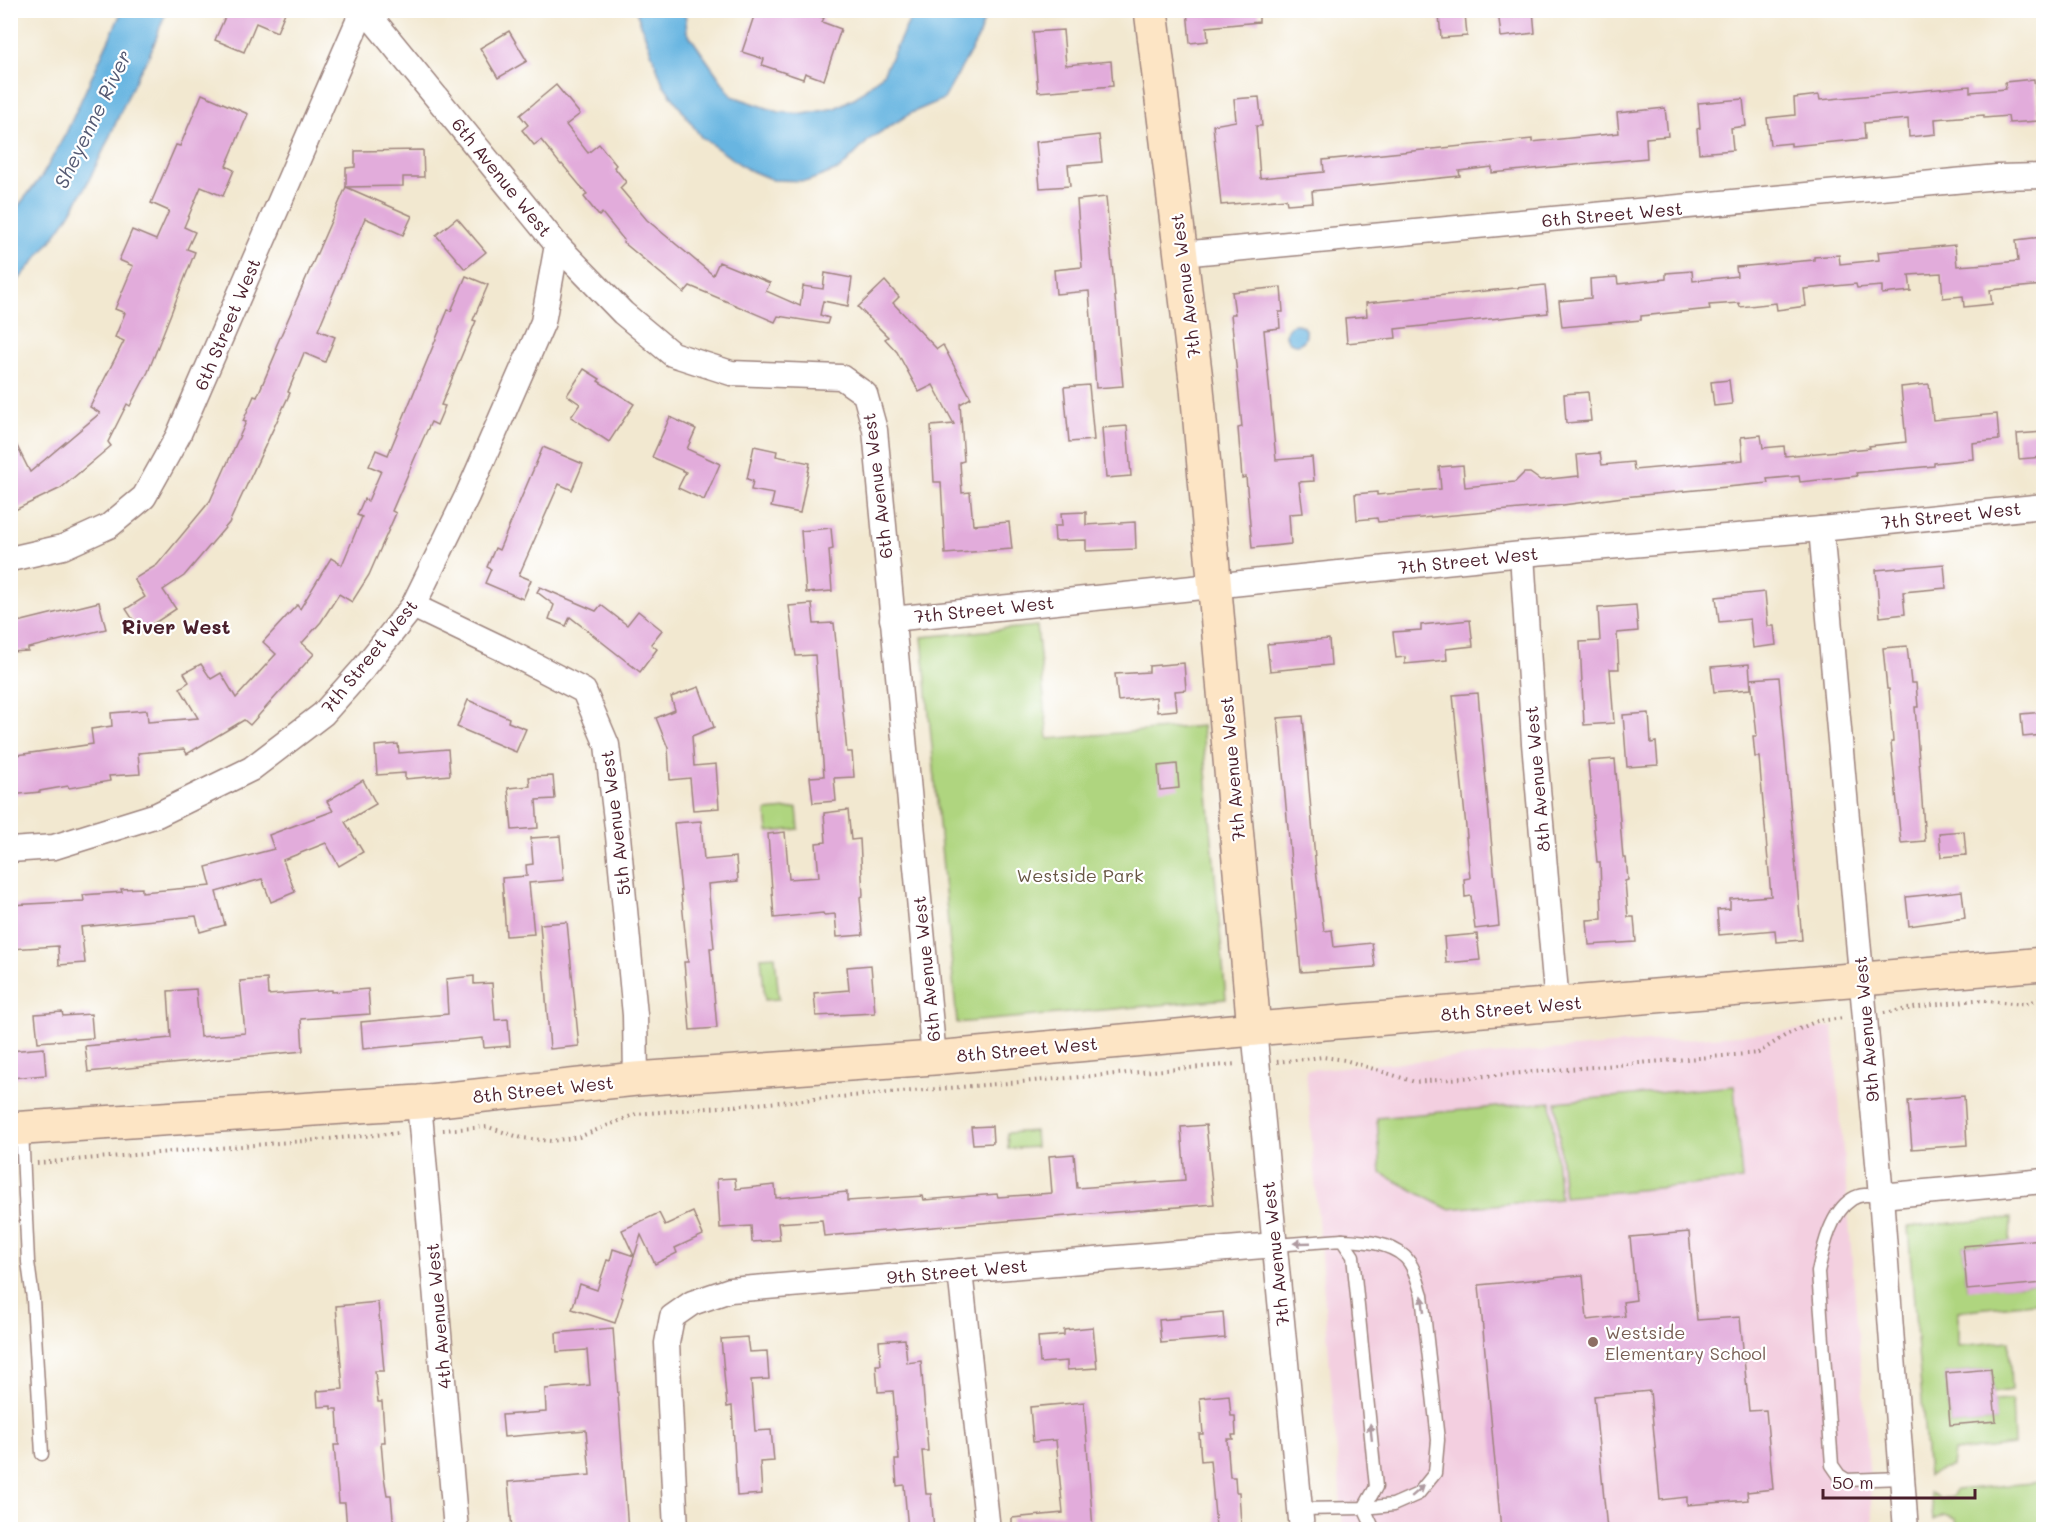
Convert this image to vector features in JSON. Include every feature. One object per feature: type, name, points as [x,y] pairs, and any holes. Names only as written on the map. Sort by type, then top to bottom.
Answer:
[{"type":"street","name":"6th Avenue West","points":[[364,10],[557,245],[622,313],[672,354],[730,374],[841,377],[865,394],[874,430],[934,1058]]},
{"type":"street","name":"6th Street West","points":[[10,559],[63,547],[109,526],[144,497],[178,436],[364,10]]},
{"type":"street","name":"7th Avenue West","points":[[1151,10],[1197,388],[1257,1063],[1301,1519]]},
{"type":"street","name":"6th Street West","points":[[1181,254],[1985,178],[2043,176]]},
{"type":"street","name":"7th Street West","points":[[10,850],[54,847],[157,814],[251,769],[323,714],[363,669],[413,606],[466,496],[543,322],[557,245]]},
{"type":"street","name":"7th Street West","points":[[892,619],[1522,554],[1821,529],[2043,506]]},
{"type":"street","name":"9th Avenue West","points":[[1821,529],[1881,1196],[1906,1530]]},
{"type":"street","name":"8th Avenue West","points":[[1522,554],[1534,743],[1557,1004]]},
{"type":"street","name":"5th Avenue West","points":[[413,606],[505,650],[584,692],[607,745],[635,1015],[636,1079]]},
{"type":"street","name":"8th Street West","points":[[16,1129],[420,1116],[636,1079],[934,1058],[1254,1029],[2043,964]]},
{"type":"street","name":"4th Avenue West","points":[[420,1116],[456,1530]]},
{"type":"street","points":[[1881,1196],[2043,1181]]},
{"type":"street","name":"9th Street West","points":[[676,1530],[667,1343],[672,1317],[692,1303],[730,1290],[1275,1245]]},
{"type":"street","points":[[960,1270],[988,1530]]},
{"type":"lane","points":[[16,1129],[24,1164],[28,1262],[33,1299],[42,1454]]},
{"type":"lane","points":[[1881,1196],[1866,1194],[1852,1199],[1835,1218],[1824,1246],[1818,1272],[1832,1465],[1839,1475],[1847,1480],[1902,1478]]},
{"type":"lane","points":[[1342,1240],[1353,1256],[1376,1487],[1364,1508]]},
{"type":"lane","points":[[1275,1245],[1342,1240],[1371,1242],[1388,1247],[1405,1256],[1415,1273],[1422,1295],[1438,1440],[1434,1473],[1418,1494],[1393,1505],[1301,1519]]},
{"type":"lane","points":[[1364,1508],[1374,1530]]},
{"type":"path","points":[[24,1164],[420,1116],[488,1127],[522,1138],[550,1141],[579,1137],[636,1114],[1323,1057],[1345,1060],[1415,1082],[1758,1053],[1786,1035],[1817,1020],[1864,1016],[1975,1000],[2025,1004],[2043,998]]},
{"type":"shaded area","name":"Westside Elementary School","points":[[1833,1027],[1874,1529],[1343,1529],[1306,1070]]},
{"type":"green space","name":"Westside Park","points":[[1037,626],[1048,739],[1202,726],[1226,999],[957,1023],[922,637]]},
{"type":"green space","points":[[797,808],[799,829],[768,832],[766,811]]},
{"type":"green space","points":[[775,956],[779,999],[765,1000],[761,957]]},
{"type":"green space","points":[[1734,1086],[1742,1180],[1564,1197],[1556,1102]]},
{"type":"green space","points":[[1551,1102],[1560,1199],[1448,1209],[1381,1173],[1377,1118]]},
{"type":"green space","points":[[1035,1131],[1036,1147],[1008,1149],[1007,1133]]},
{"type":"green space","points":[[2011,1218],[2010,1242],[1963,1246],[1967,1289],[2043,1283],[2043,1302],[1958,1311],[1958,1346],[2009,1341],[2011,1390],[1993,1393],[1991,1369],[1946,1373],[1950,1425],[1995,1421],[1994,1401],[2012,1400],[2014,1445],[1954,1452],[1952,1466],[1928,1476],[1908,1227]]},
{"type":"green space","points":[[2043,1482],[2043,1529],[1959,1529],[1955,1519],[1944,1515],[1933,1520],[1930,1492],[1940,1499],[1952,1497],[1956,1490]]},
{"type":"water","name":"Sheyenne River","points":[[122,11],[167,11],[155,42],[84,190],[53,238],[11,289],[11,215],[42,176],[66,133]]},
{"type":"water","points":[[636,11],[685,11],[687,32],[732,96],[779,112],[804,114],[835,108],[856,97],[883,74],[914,11],[987,11],[978,38],[944,99],[911,113],[871,138],[840,169],[808,181],[773,180],[747,169],[701,137],[663,84]]},
{"type":"water","points":[[1292,324],[1300,324],[1306,330],[1306,338],[1300,344],[1292,344],[1286,338],[1286,330]]},
{"type":"building","points":[[228,10],[286,10],[277,32],[256,23],[244,52],[215,40]]},
{"type":"building","points":[[756,10],[801,10],[824,18],[822,22],[841,29],[824,80],[805,73],[803,79],[762,65],[764,59],[742,52]]},
{"type":"building","points":[[1187,10],[1259,10],[1259,22],[1207,27],[1208,41],[1190,43]]},
{"type":"building","points":[[1498,10],[1533,10],[1535,33],[1501,37]]},
{"type":"building","points":[[1465,13],[1467,36],[1441,38],[1439,15]]},
{"type":"building","points":[[1063,30],[1066,65],[1111,61],[1113,86],[1038,92],[1033,32]]},
{"type":"building","points":[[509,31],[527,61],[498,78],[480,48]]},
{"type":"building","points":[[2034,79],[2038,121],[2009,123],[2008,116],[1984,118],[1984,115],[1935,119],[1936,134],[1909,137],[1908,119],[1864,123],[1865,139],[1791,146],[1791,143],[1770,145],[1767,118],[1795,115],[1794,98],[1819,95],[1820,100],[1970,86],[1970,92],[2006,89],[2005,82]]},
{"type":"building","points":[[556,85],[580,114],[566,125],[588,153],[599,144],[626,182],[620,188],[647,220],[713,275],[719,262],[770,283],[766,291],[800,306],[803,286],[823,289],[825,273],[852,278],[848,306],[823,301],[820,315],[829,318],[827,324],[778,316],[775,322],[690,286],[684,293],[623,242],[624,240],[602,213],[599,216],[584,197],[587,194],[541,140],[534,145],[522,130],[528,125],[520,115]]},
{"type":"building","points":[[202,94],[248,114],[226,166],[234,170],[223,196],[201,187],[184,227],[195,232],[187,249],[195,252],[148,372],[130,406],[127,404],[108,442],[111,446],[61,488],[15,510],[10,500],[10,432],[30,472],[100,413],[90,407],[124,341],[115,337],[125,313],[115,309],[133,266],[119,260],[132,230],[156,240],[169,211],[151,203],[176,145],[180,146]]},
{"type":"building","points":[[1259,97],[1262,126],[1256,126],[1260,178],[1324,172],[1323,160],[1532,139],[1532,142],[1619,133],[1617,113],[1665,108],[1668,136],[1646,138],[1647,158],[1492,173],[1492,167],[1459,171],[1460,176],[1312,191],[1313,202],[1287,204],[1286,199],[1221,205],[1213,125],[1236,121],[1234,99]]},
{"type":"building","points":[[1743,99],[1746,126],[1731,128],[1733,150],[1699,153],[1698,103]]},
{"type":"building","points":[[1099,135],[1102,162],[1068,165],[1070,186],[1040,188],[1036,142]]},
{"type":"building","points":[[423,150],[424,177],[403,177],[403,186],[346,187],[346,168],[355,167],[355,151]]},
{"type":"building","points":[[346,187],[412,216],[403,235],[365,218],[318,330],[335,337],[325,362],[304,353],[288,392],[290,393],[229,523],[184,576],[163,590],[176,609],[141,632],[126,609],[145,597],[134,579],[157,565],[210,501]]},
{"type":"building","points":[[1106,197],[1123,386],[1096,388],[1089,291],[1056,294],[1054,270],[1082,267],[1077,200]]},
{"type":"building","points":[[457,218],[486,252],[465,269],[436,235]]},
{"type":"building","points":[[2042,237],[2043,285],[1990,290],[1992,304],[1964,307],[1963,296],[1943,298],[1941,273],[1909,275],[1911,291],[1882,294],[1882,286],[1857,288],[1856,284],[1804,289],[1806,306],[1777,310],[1776,303],[1740,307],[1739,303],[1709,305],[1710,309],[1641,316],[1641,320],[1562,327],[1559,301],[1591,298],[1590,279],[1617,277],[1618,284],[1666,279],[1666,273],[1692,271],[1693,281],[1737,276],[1736,267],[1814,260],[1814,257],[1839,255],[1840,264],[1879,260],[1878,252],[1955,245],[1957,266],[1988,264],[2018,261],[2016,240]]},
{"type":"building","points":[[466,276],[488,285],[473,320],[476,321],[441,405],[445,406],[437,425],[431,422],[423,439],[392,511],[396,513],[369,575],[352,602],[339,594],[321,622],[302,643],[314,654],[250,725],[244,720],[187,754],[184,749],[138,753],[140,774],[109,776],[110,781],[10,795],[10,756],[93,744],[91,729],[112,726],[111,713],[147,710],[148,722],[198,718],[180,688],[189,682],[184,673],[201,664],[211,679],[221,673],[236,698],[276,654],[263,642],[297,605],[300,609],[331,558],[342,565],[362,517],[357,515],[364,499],[368,501],[381,471],[369,466],[376,450],[388,455],[448,310],[451,311]]},
{"type":"building","points":[[885,281],[899,297],[893,303],[937,349],[943,345],[971,398],[960,404],[964,461],[960,462],[962,493],[970,492],[973,525],[1009,522],[1012,549],[945,554],[941,482],[934,482],[931,426],[954,424],[933,385],[919,392],[897,352],[885,339],[888,337],[858,307]]},
{"type":"building","points":[[1545,285],[1548,313],[1395,329],[1396,338],[1347,343],[1345,318],[1367,316],[1366,303]]},
{"type":"building","points":[[1281,287],[1283,312],[1279,312],[1280,328],[1264,330],[1276,460],[1312,457],[1314,481],[1299,482],[1303,513],[1289,514],[1291,544],[1252,548],[1246,477],[1242,478],[1238,428],[1242,427],[1231,314],[1235,314],[1232,292]]},
{"type":"building","points":[[584,369],[600,379],[598,381],[634,404],[609,442],[571,417],[580,404],[567,395]]},
{"type":"building","points":[[1729,380],[1732,404],[1714,406],[1711,382]]},
{"type":"building","points":[[1929,384],[1933,420],[1997,414],[1999,440],[1972,443],[1973,459],[1934,463],[1934,466],[1856,473],[1857,476],[1800,482],[1799,476],[1767,479],[1768,483],[1563,505],[1378,522],[1377,518],[1357,520],[1355,494],[1377,492],[1377,495],[1441,489],[1439,467],[1463,465],[1465,487],[1515,482],[1524,473],[1530,473],[1540,480],[1579,476],[1577,455],[1600,453],[1602,465],[1633,462],[1634,470],[1743,460],[1741,437],[1761,435],[1763,448],[1784,446],[1785,456],[1870,448],[1869,446],[1906,442],[1901,387]]},
{"type":"building","points":[[1089,385],[1094,440],[1069,442],[1064,387]]},
{"type":"building","points":[[1588,392],[1591,421],[1566,423],[1564,394]]},
{"type":"building","points":[[670,417],[696,429],[687,449],[720,464],[704,500],[678,488],[686,472],[652,457]]},
{"type":"building","points":[[1127,426],[1131,476],[1106,478],[1102,428]]},
{"type":"building","points":[[2043,432],[2043,457],[2019,459],[2017,434]]},
{"type":"building","points":[[754,446],[777,451],[776,456],[810,463],[800,513],[771,507],[774,494],[751,490],[753,481],[747,479]]},
{"type":"building","points":[[543,447],[583,464],[572,490],[559,484],[519,575],[531,580],[523,599],[485,583],[491,569],[487,567],[495,548],[499,550]]},
{"type":"building","points":[[1086,512],[1086,525],[1135,522],[1136,549],[1086,551],[1086,540],[1055,541],[1054,526],[1062,526],[1061,513]]},
{"type":"building","points":[[831,528],[833,549],[829,550],[832,591],[806,593],[801,531]]},
{"type":"building","points":[[1944,564],[1946,588],[1903,592],[1905,614],[1880,617],[1876,570]]},
{"type":"building","points":[[540,587],[596,611],[601,605],[627,625],[638,611],[662,630],[651,644],[657,649],[640,672],[570,617],[566,626],[549,619],[554,605],[537,592]]},
{"type":"building","points":[[1765,592],[1768,626],[1774,626],[1776,645],[1753,648],[1750,619],[1719,622],[1716,597]]},
{"type":"building","points":[[99,602],[106,629],[28,648],[28,651],[10,652],[10,622]]},
{"type":"building","points":[[812,604],[814,624],[834,623],[847,752],[852,752],[854,777],[834,778],[836,801],[813,803],[810,777],[824,776],[815,655],[796,656],[789,606]]},
{"type":"building","points":[[1636,605],[1638,631],[1617,633],[1619,669],[1610,669],[1614,723],[1584,725],[1580,642],[1600,641],[1598,608]]},
{"type":"building","points":[[1470,620],[1473,646],[1446,649],[1447,660],[1405,664],[1405,657],[1396,658],[1393,632],[1421,630],[1421,625]]},
{"type":"building","points":[[1329,639],[1331,665],[1270,671],[1267,644]]},
{"type":"building","points":[[1907,646],[1911,683],[1916,683],[1918,707],[1915,707],[1925,841],[1901,843],[1891,742],[1893,742],[1889,689],[1887,689],[1883,648]]},
{"type":"building","points":[[1184,663],[1186,690],[1175,691],[1177,710],[1157,712],[1156,697],[1118,701],[1115,674],[1149,672],[1149,666]]},
{"type":"building","points":[[1749,664],[1751,689],[1714,692],[1711,667]]},
{"type":"building","points":[[1779,677],[1802,940],[1776,942],[1775,930],[1719,935],[1717,910],[1730,909],[1730,899],[1771,896],[1759,757],[1755,757],[1753,736],[1757,736],[1751,679]]},
{"type":"building","points":[[699,687],[714,727],[692,736],[694,766],[716,764],[719,808],[693,810],[690,778],[670,780],[668,748],[656,718],[675,710],[671,697]]},
{"type":"building","points":[[1478,693],[1499,926],[1475,929],[1471,896],[1465,897],[1464,879],[1470,878],[1453,695]]},
{"type":"building","points":[[468,700],[509,718],[508,722],[526,729],[516,752],[457,727]]},
{"type":"building","points":[[2043,712],[2043,735],[2023,737],[2021,714]]},
{"type":"building","points":[[1649,713],[1651,743],[1656,742],[1658,765],[1627,767],[1623,715]]},
{"type":"building","points":[[1303,716],[1316,870],[1324,931],[1332,930],[1334,947],[1372,943],[1375,967],[1301,972],[1278,718]]},
{"type":"building","points":[[398,744],[399,753],[448,749],[450,775],[405,779],[405,773],[377,775],[375,746]]},
{"type":"building","points":[[1615,759],[1623,858],[1626,858],[1628,880],[1625,881],[1628,917],[1634,917],[1636,942],[1589,945],[1587,920],[1602,919],[1600,862],[1597,862],[1588,761]]},
{"type":"building","points":[[1177,764],[1179,788],[1160,790],[1158,766]]},
{"type":"building","points":[[553,776],[555,799],[536,800],[538,828],[512,830],[508,788],[530,786],[529,777]]},
{"type":"building","points":[[363,780],[376,804],[345,822],[363,852],[339,866],[326,843],[283,860],[295,892],[271,902],[262,879],[216,892],[225,925],[200,932],[196,916],[81,927],[85,963],[59,965],[58,946],[10,949],[10,905],[84,901],[83,895],[122,892],[121,889],[142,888],[142,892],[211,886],[206,867],[274,849],[269,835],[333,811],[327,801]]},
{"type":"building","points":[[848,810],[851,840],[860,839],[863,896],[860,897],[863,935],[837,937],[835,914],[774,918],[768,834],[785,832],[789,879],[819,877],[816,843],[826,842],[824,813]]},
{"type":"building","points":[[701,821],[704,860],[736,857],[738,881],[708,884],[714,948],[710,948],[717,1028],[690,1030],[684,962],[688,962],[674,823]]},
{"type":"building","points":[[1964,831],[1966,855],[1941,857],[1939,833]]},
{"type":"building","points":[[560,836],[564,880],[529,883],[534,934],[506,936],[502,878],[527,876],[526,865],[533,864],[531,838]]},
{"type":"building","points":[[1962,891],[1965,918],[1909,926],[1906,897]]},
{"type":"building","points":[[567,922],[579,1046],[550,1049],[540,924]]},
{"type":"building","points":[[1477,934],[1480,960],[1446,963],[1444,937]]},
{"type":"building","points":[[871,965],[875,1013],[816,1016],[814,993],[849,990],[847,967]]},
{"type":"building","points":[[474,976],[474,984],[492,983],[495,1020],[508,1019],[510,1046],[484,1048],[483,1038],[363,1049],[361,1022],[448,1014],[446,979]]},
{"type":"building","points":[[267,979],[268,995],[368,989],[370,1014],[301,1019],[303,1051],[88,1072],[85,1046],[171,1038],[168,991],[196,989],[200,1037],[245,1033],[240,981]]},
{"type":"building","points":[[62,1012],[63,1016],[91,1014],[93,1038],[38,1042],[35,1014]]},
{"type":"building","points":[[44,1048],[46,1075],[10,1078],[10,1051]]},
{"type":"building","points":[[1964,1096],[1967,1145],[1912,1149],[1908,1101]]},
{"type":"building","points":[[1206,1125],[1214,1204],[824,1236],[822,1220],[778,1223],[780,1240],[752,1242],[751,1226],[720,1228],[717,1179],[735,1178],[736,1189],[775,1185],[776,1198],[847,1192],[847,1201],[923,1196],[924,1200],[997,1194],[998,1197],[1052,1193],[1049,1156],[1074,1154],[1077,1188],[1185,1180],[1181,1127]]},
{"type":"building","points":[[992,1126],[993,1143],[973,1144],[971,1127]]},
{"type":"building","points":[[693,1212],[703,1235],[675,1248],[677,1253],[655,1264],[641,1235],[615,1323],[572,1309],[580,1284],[597,1290],[613,1249],[634,1256],[622,1230],[659,1213],[665,1225]]},
{"type":"building","points":[[1689,1232],[1697,1320],[1740,1317],[1749,1411],[1766,1410],[1773,1489],[1747,1492],[1748,1500],[1687,1505],[1687,1497],[1660,1500],[1650,1391],[1594,1396],[1607,1530],[1501,1530],[1479,1285],[1583,1275],[1587,1320],[1625,1316],[1623,1302],[1636,1300],[1630,1237]]},
{"type":"building","points":[[2043,1239],[2043,1283],[1967,1290],[1963,1246]]},
{"type":"building","points":[[378,1302],[384,1371],[375,1371],[378,1402],[382,1402],[385,1442],[381,1442],[384,1477],[387,1495],[391,1495],[394,1530],[347,1530],[345,1503],[339,1503],[334,1445],[339,1445],[337,1409],[331,1409],[331,1406],[318,1407],[317,1391],[343,1389],[336,1306]]},
{"type":"building","points":[[1223,1312],[1225,1338],[1161,1343],[1159,1320]]},
{"type":"building","points":[[1093,1327],[1097,1368],[1067,1370],[1067,1361],[1040,1363],[1038,1337],[1064,1335],[1064,1330]]},
{"type":"building","points":[[613,1328],[628,1530],[512,1530],[508,1482],[590,1475],[586,1430],[504,1437],[502,1415],[546,1412],[545,1389],[590,1385],[587,1350],[557,1352],[556,1333]]},
{"type":"building","points":[[747,1337],[749,1352],[767,1351],[769,1379],[751,1380],[755,1431],[771,1430],[774,1461],[760,1462],[762,1494],[737,1496],[732,1406],[727,1407],[721,1339]]},
{"type":"building","points":[[905,1339],[907,1363],[921,1361],[928,1451],[922,1451],[926,1494],[931,1494],[934,1530],[908,1530],[904,1485],[897,1486],[895,1460],[899,1460],[893,1391],[878,1392],[876,1365],[881,1365],[879,1341]]},
{"type":"building","points":[[1991,1369],[1996,1421],[1950,1425],[1946,1373]]},
{"type":"building","points":[[1229,1395],[1231,1416],[1235,1416],[1236,1435],[1232,1435],[1233,1439],[1227,1439],[1230,1477],[1235,1477],[1236,1492],[1239,1492],[1241,1525],[1216,1527],[1210,1460],[1201,1461],[1199,1434],[1203,1434],[1200,1398]]},
{"type":"building","points":[[1084,1402],[1093,1530],[1012,1530],[1012,1518],[1063,1513],[1056,1440],[1033,1442],[1030,1407]]},
{"type":"place","name":"Westside Elementary School","points":[[1593,1342]]},
{"type":"district","name":"River West","points":[[176,626]]}]
